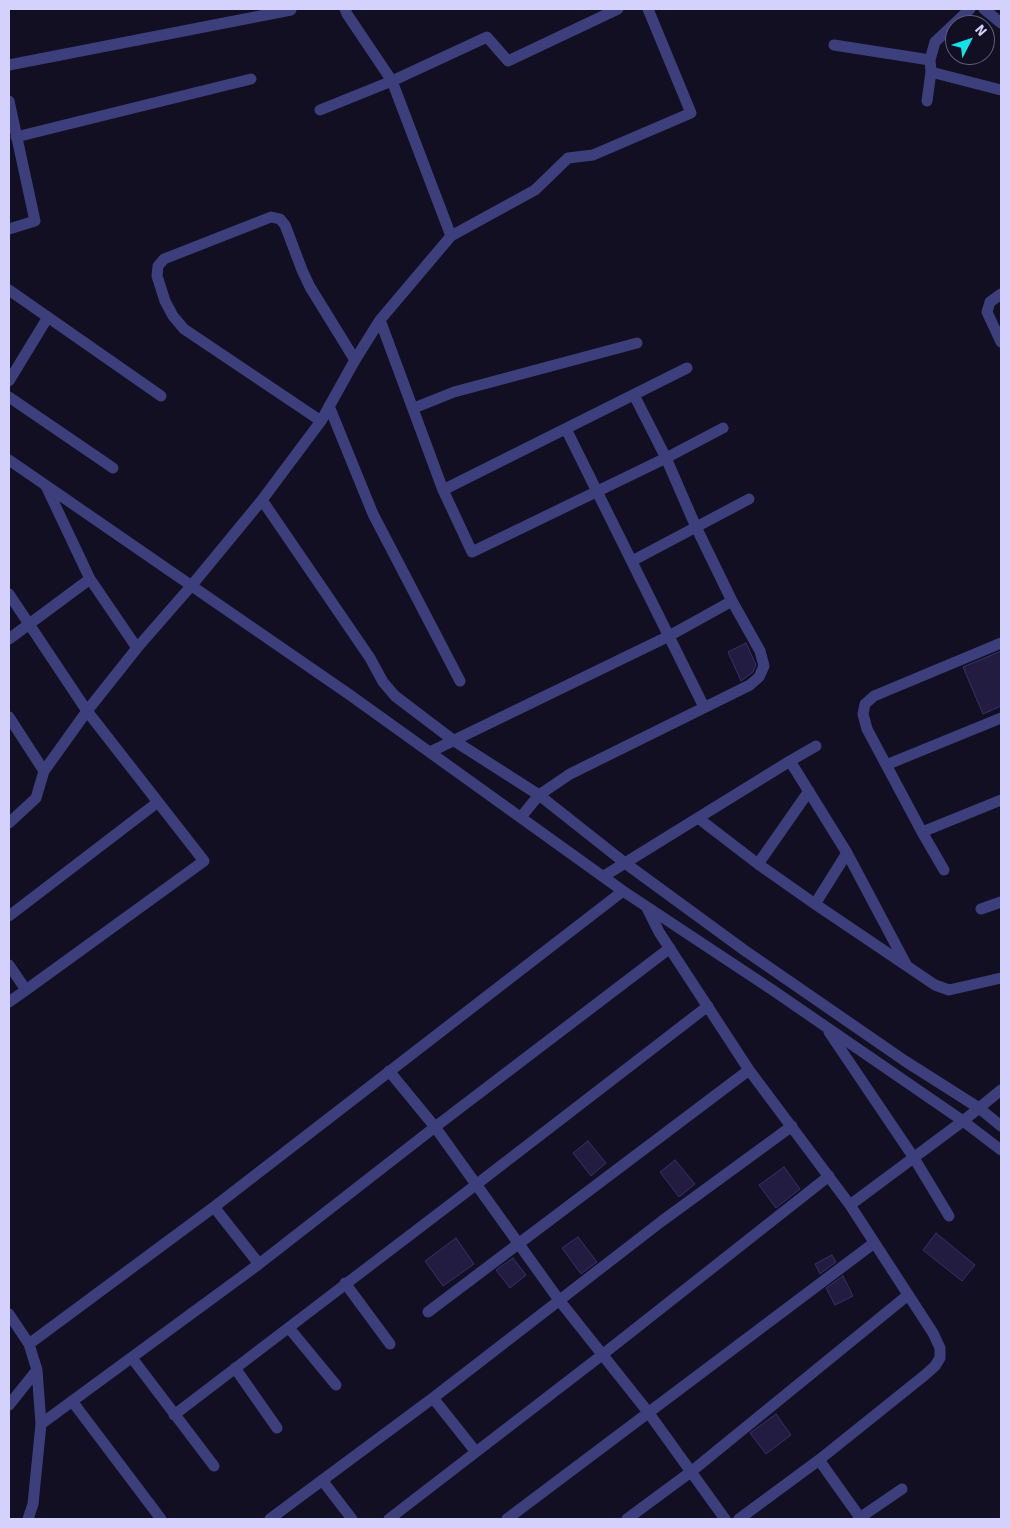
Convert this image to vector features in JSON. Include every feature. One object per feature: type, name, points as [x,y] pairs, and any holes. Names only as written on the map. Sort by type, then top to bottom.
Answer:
[{"type":"street","points":[[345,9],[346,14],[392,81],[451,236]]},
{"type":"street","points":[[320,110],[392,81],[487,37],[508,61],[618,9]]},
{"type":"street","points":[[9,823],[36,798],[44,771],[87,711],[137,648],[262,500],[320,421],[380,320],[451,236],[535,190],[568,158],[593,155],[691,113],[648,9]]},
{"type":"street","points":[[927,101],[931,58],[935,42],[970,9]]},
{"type":"street","points":[[984,9],[1001,24]]},
{"type":"street","points":[[9,65],[291,10]]},
{"type":"street","points":[[834,45],[931,58]]},
{"type":"street","points":[[931,72],[1001,90]]},
{"type":"street","points":[[16,137],[251,78]]},
{"type":"street","points":[[9,102],[35,221],[9,229]]},
{"type":"street","points":[[320,421],[184,328],[173,316],[165,301],[157,276],[158,266],[164,259],[271,217],[280,218],[285,225],[310,287],[355,360]]},
{"type":"street","points":[[9,290],[161,396]]},
{"type":"street","points":[[1001,294],[990,302],[987,312],[1001,342]]},
{"type":"street","points":[[9,381],[48,317]]},
{"type":"street","points":[[380,320],[443,490],[472,552],[598,492],[723,428]]},
{"type":"street","points":[[414,408],[454,392],[637,342]]},
{"type":"street","points":[[443,490],[687,368]]},
{"type":"street","points":[[523,815],[537,798],[570,774],[750,685],[759,677],[764,666],[760,651],[732,601],[696,527],[666,458],[634,394]]},
{"type":"street","points":[[9,397],[113,468]]},
{"type":"street","points":[[329,406],[373,514],[460,681]]},
{"type":"street","points":[[566,429],[704,707]]},
{"type":"street","points":[[9,460],[45,485],[196,580],[441,746],[537,798],[616,869],[623,891],[646,907],[826,1027],[971,1115],[1001,1126]]},
{"type":"street","points":[[45,485],[90,578],[137,648]]},
{"type":"street","points":[[632,561],[749,499]]},
{"type":"street","points":[[262,500],[370,658],[383,682],[441,746],[523,815],[616,869],[744,950],[905,1061],[971,1115],[1001,1150]]},
{"type":"street","points":[[9,639],[29,626],[90,578]]},
{"type":"street","points":[[9,594],[87,711],[204,861],[9,1002]]},
{"type":"street","points":[[441,746],[669,636],[732,601]]},
{"type":"street","points":[[944,870],[867,729],[863,714],[865,704],[874,696],[1001,643]]},
{"type":"street","points":[[9,717],[44,771]]},
{"type":"street","points":[[886,764],[1001,718]]},
{"type":"street","points":[[616,869],[816,746]]},
{"type":"street","points":[[790,761],[847,853],[908,968]]},
{"type":"street","points":[[758,864],[809,791]]},
{"type":"street","points":[[922,832],[1001,800]]},
{"type":"street","points":[[9,916],[158,802]]},
{"type":"street","points":[[698,818],[758,864],[934,985],[949,990],[1001,978]]},
{"type":"street","points":[[815,904],[847,853]]},
{"type":"street","points":[[28,1344],[214,1207],[623,891]]},
{"type":"street","points":[[981,909],[1001,902]]},
{"type":"street","points":[[646,907],[659,932],[749,1070],[850,1205],[933,1333],[940,1348],[940,1358],[935,1366],[925,1375],[818,1460],[739,1519]]},
{"type":"street","points":[[41,1424],[259,1264],[670,948]]},
{"type":"street","points":[[9,965],[26,990]]},
{"type":"street","points":[[174,1415],[708,1006]]},
{"type":"street","points":[[826,1027],[914,1158],[949,1216]]},
{"type":"street","points":[[428,1312],[749,1070]]},
{"type":"street","points":[[389,1071],[435,1127],[559,1300],[648,1412],[725,1519]]},
{"type":"street","points":[[850,1205],[971,1115],[1001,1090]]},
{"type":"street","points":[[270,1519],[433,1398],[662,1221],[792,1126]]},
{"type":"street","points":[[389,1519],[602,1355],[829,1176]]},
{"type":"street","points":[[214,1207],[259,1264]]},
{"type":"street","points":[[507,1519],[874,1243]]},
{"type":"street","points":[[345,1283],[390,1344]]},
{"type":"street","points":[[627,1519],[692,1471],[908,1295]]},
{"type":"street","points":[[9,1314],[28,1344],[36,1370],[41,1424],[33,1504],[28,1519]]},
{"type":"street","points":[[289,1328],[336,1385]]},
{"type":"street","points":[[132,1358],[214,1466]]},
{"type":"street","points":[[235,1368],[277,1428]]},
{"type":"street","points":[[9,1405],[36,1370]]},
{"type":"street","points":[[433,1398],[476,1452]]},
{"type":"street","points":[[72,1402],[161,1519]]},
{"type":"street","points":[[818,1460],[859,1519],[902,1489]]},
{"type":"street","points":[[322,1480],[352,1519]]},
{"type":"building","points":[[746,643],[756,665],[753,672],[741,681],[728,652]]},
{"type":"building","points":[[1001,651],[1001,706],[983,714],[963,667]]},
{"type":"building","points":[[588,1141],[606,1163],[591,1176],[573,1153]]},
{"type":"building","points":[[675,1160],[695,1184],[679,1197],[660,1172]]},
{"type":"building","points":[[784,1167],[800,1189],[776,1208],[759,1185]]},
{"type":"building","points":[[936,1233],[975,1265],[962,1281],[923,1250]]},
{"type":"building","points":[[578,1237],[597,1262],[581,1274],[562,1248]]},
{"type":"building","points":[[456,1238],[474,1264],[443,1286],[425,1261]]},
{"type":"building","points":[[832,1255],[836,1262],[820,1274],[815,1264]]},
{"type":"building","points":[[513,1258],[526,1275],[510,1288],[496,1270]]},
{"type":"building","points":[[843,1276],[853,1296],[835,1305],[826,1288]]},
{"type":"building","points":[[776,1414],[791,1435],[766,1454],[750,1433]]}]
